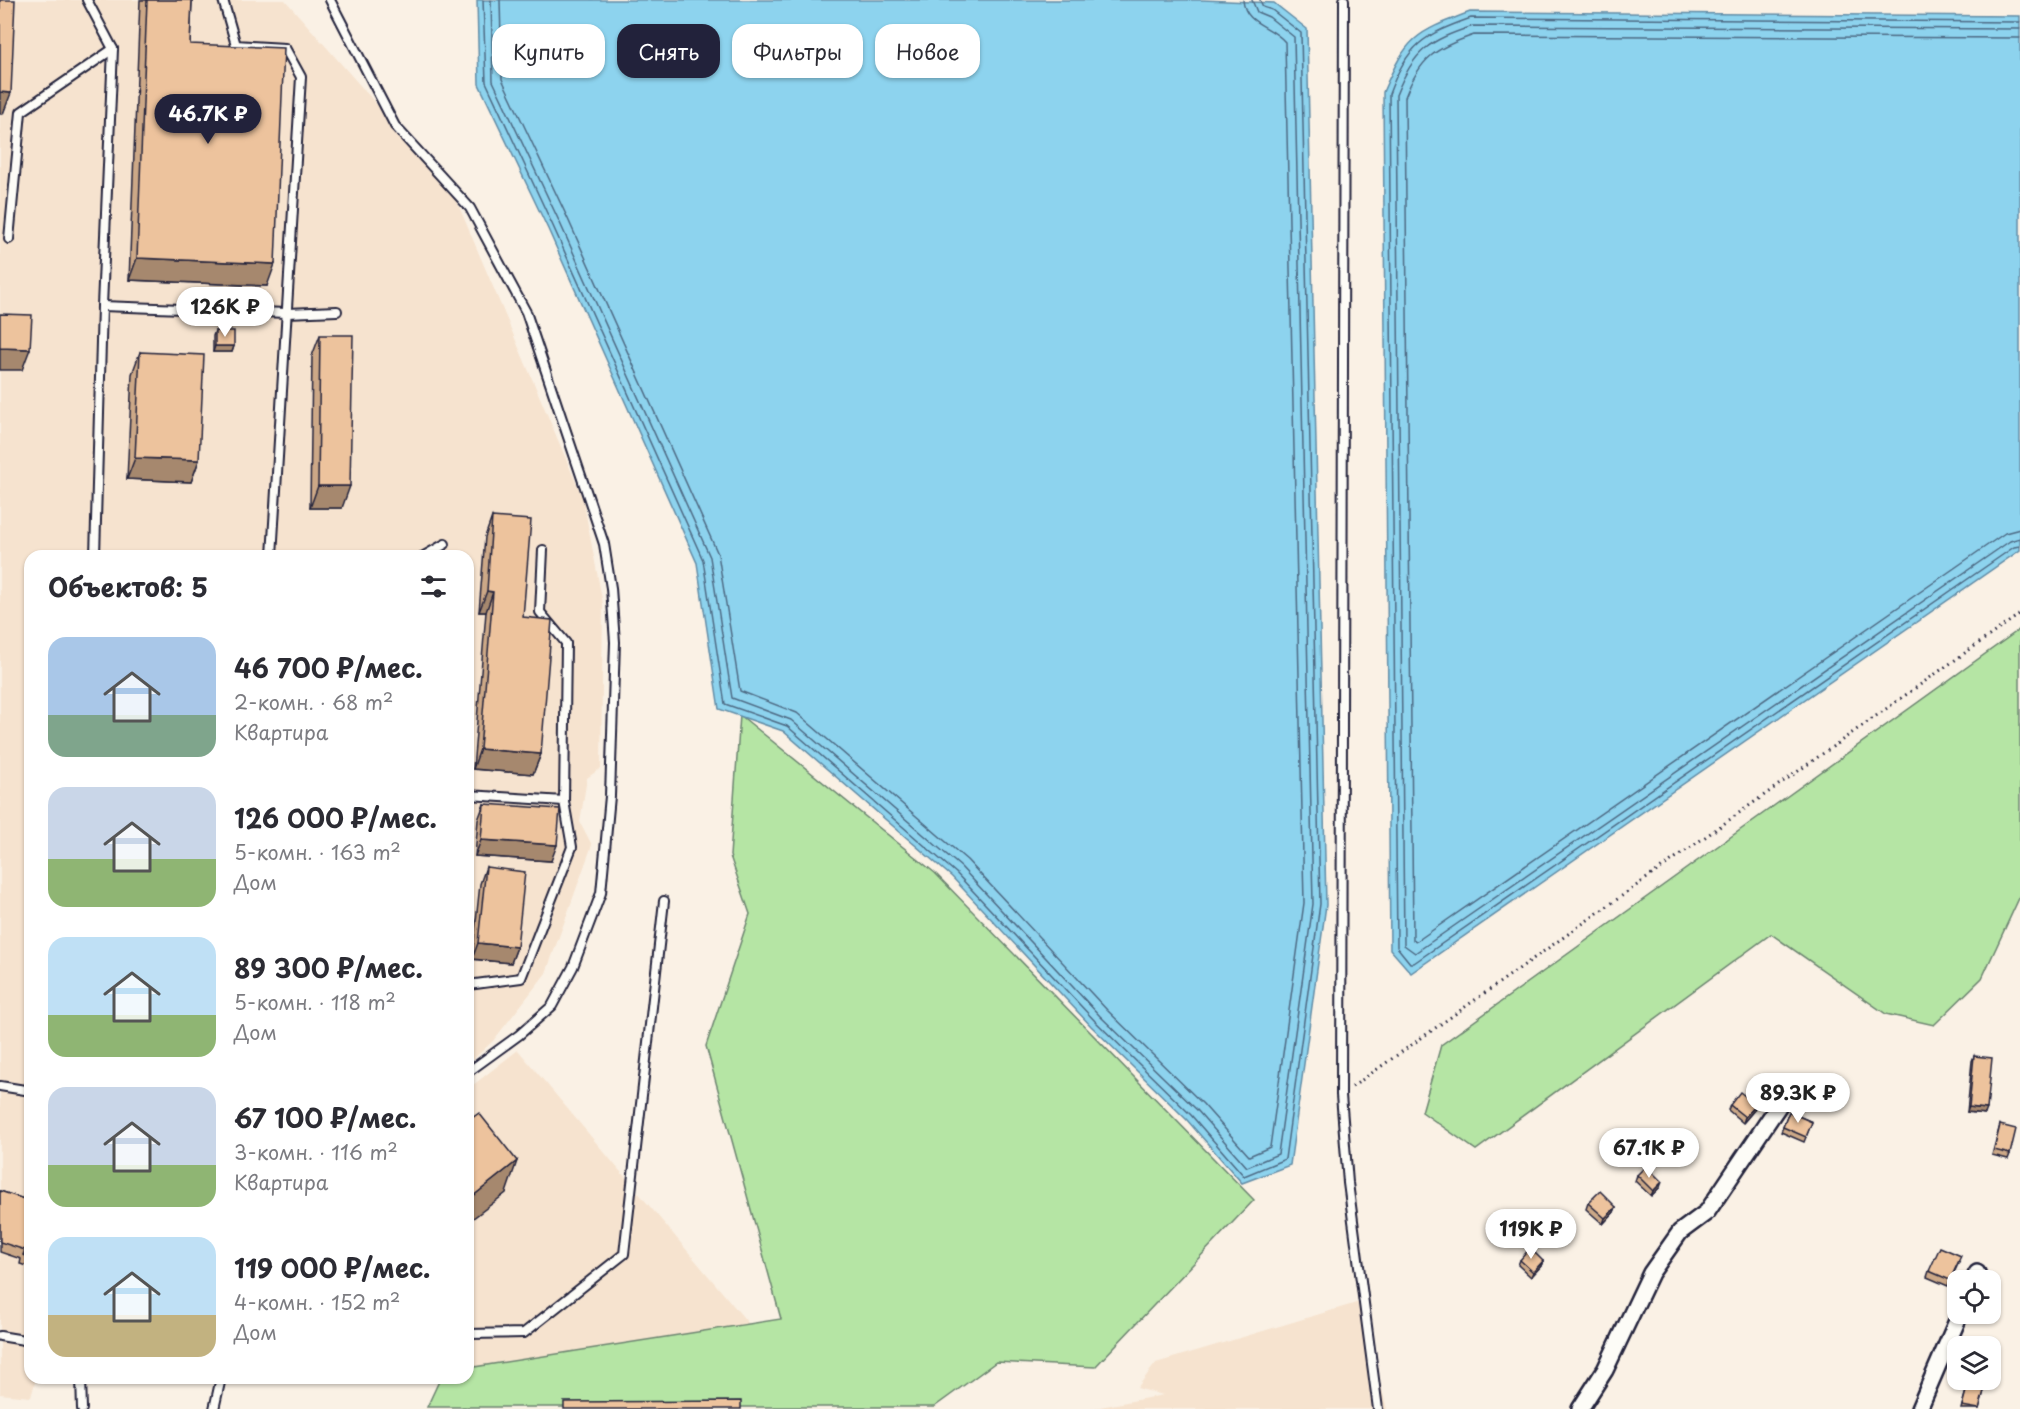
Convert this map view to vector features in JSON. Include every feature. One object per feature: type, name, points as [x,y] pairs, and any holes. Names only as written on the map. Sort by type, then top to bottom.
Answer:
[{"type":"street","points":[[1580,1409],[1605,1370],[1651,1274],[1680,1232],[1707,1212],[1779,1105]]},
{"type":"street","points":[[1919,1409],[1956,1324]]},
{"type":"lane","points":[[87,0],[113,49],[102,306],[95,550]]},
{"type":"lane","points":[[223,0],[236,45],[285,48],[301,77],[272,550]]},
{"type":"lane","points":[[330,0],[395,126],[470,208],[526,312],[604,544],[611,588],[615,642],[610,796],[601,893],[573,967],[552,1006],[519,1035],[474,1068]]},
{"type":"lane","points":[[1344,0],[1341,1095],[1348,1183],[1378,1409]]},
{"type":"lane","points":[[9,239],[21,112],[113,49]]},
{"type":"lane","points":[[102,306],[287,313],[337,311]]},
{"type":"lane","points":[[434,550],[445,544]]},
{"type":"lane","points":[[474,984],[521,978],[572,847],[564,801],[566,643],[540,612],[543,550]]},
{"type":"lane","points":[[474,795],[564,801]]},
{"type":"lane","points":[[474,1334],[524,1333],[624,1254],[664,901]]},
{"type":"lane","points":[[0,1086],[24,1090]]},
{"type":"lane","points":[[0,1336],[24,1340]]},
{"type":"lane","points":[[81,1384],[82,1409]]},
{"type":"lane","points":[[214,1409],[220,1384]]},
{"type":"path","points":[[1341,1095],[2020,614]]},
{"type":"shaded area","points":[[0,0],[285,0],[452,190],[583,499],[603,604],[601,768],[587,778],[580,822],[592,845],[546,973],[493,1041],[474,1058],[474,550],[24,550],[24,1384],[35,1384],[31,1397],[0,1394]]},
{"type":"shaded area","points":[[518,1050],[781,1362],[474,1371],[474,1084]]},
{"type":"shaded area","points":[[1360,1302],[1387,1409],[1090,1409],[1163,1395],[1137,1388],[1156,1363]]},
{"type":"green space","points":[[2020,629],[2020,896],[1982,978],[1934,1025],[1886,1014],[1771,934],[1476,1150],[1422,1112],[1441,1045]]},
{"type":"green space","points":[[740,715],[935,873],[1254,1200],[1095,1367],[996,1362],[934,1407],[427,1407],[438,1384],[474,1384],[474,1367],[781,1319],[706,1046],[750,914],[730,856]]},
{"type":"water","points":[[477,0],[1203,0],[1274,3],[1307,29],[1326,905],[1290,1165],[1242,1183],[1187,1120],[1091,1026],[952,877],[783,731],[719,709],[697,563],[548,229],[479,84]]},
{"type":"water","points":[[1470,12],[2020,16],[2020,550],[1411,973],[1390,949],[1383,92],[1399,59],[1414,39],[1436,26]]},
{"type":"building","points":[[0,0],[15,0],[11,93],[0,92]]},
{"type":"building","points":[[147,0],[192,0],[190,44],[284,48],[275,264],[137,258]]},
{"type":"building","points":[[0,314],[32,315],[30,349],[0,348]]},
{"type":"building","points":[[215,331],[234,331],[234,346],[215,346]]},
{"type":"building","points":[[320,335],[353,335],[350,486],[318,486]]},
{"type":"building","points":[[140,352],[204,355],[199,460],[135,458]]},
{"type":"building","points":[[492,517],[531,520],[523,617],[552,620],[541,754],[480,749],[493,592],[487,591]]},
{"type":"building","points":[[484,804],[560,809],[557,845],[481,840]]},
{"type":"building","points":[[486,867],[525,872],[517,947],[478,943]]},
{"type":"building","points":[[1974,1056],[1992,1058],[1987,1109],[1969,1107]]},
{"type":"building","points":[[1740,1092],[1756,1105],[1745,1117],[1730,1105]]},
{"type":"building","points":[[1789,1112],[1812,1122],[1806,1137],[1783,1127]]},
{"type":"building","points":[[479,1113],[517,1161],[474,1195],[474,1117]]},
{"type":"building","points":[[2000,1125],[2016,1129],[2010,1154],[1994,1150]]},
{"type":"building","points":[[1646,1166],[1662,1182],[1653,1191],[1637,1175]]},
{"type":"building","points":[[0,1191],[24,1199],[24,1250],[0,1242]]},
{"type":"building","points":[[1600,1191],[1616,1207],[1605,1218],[1588,1203]]},
{"type":"building","points":[[1940,1247],[1961,1256],[1955,1270],[1947,1270],[1947,1279],[1929,1271]]},
{"type":"building","points":[[1530,1248],[1543,1261],[1533,1272],[1520,1260]]},
{"type":"building","points":[[1966,1390],[1984,1390],[1979,1409],[1962,1406]]},
{"type":"building","points":[[741,1401],[741,1409],[564,1409],[564,1402]]}]
